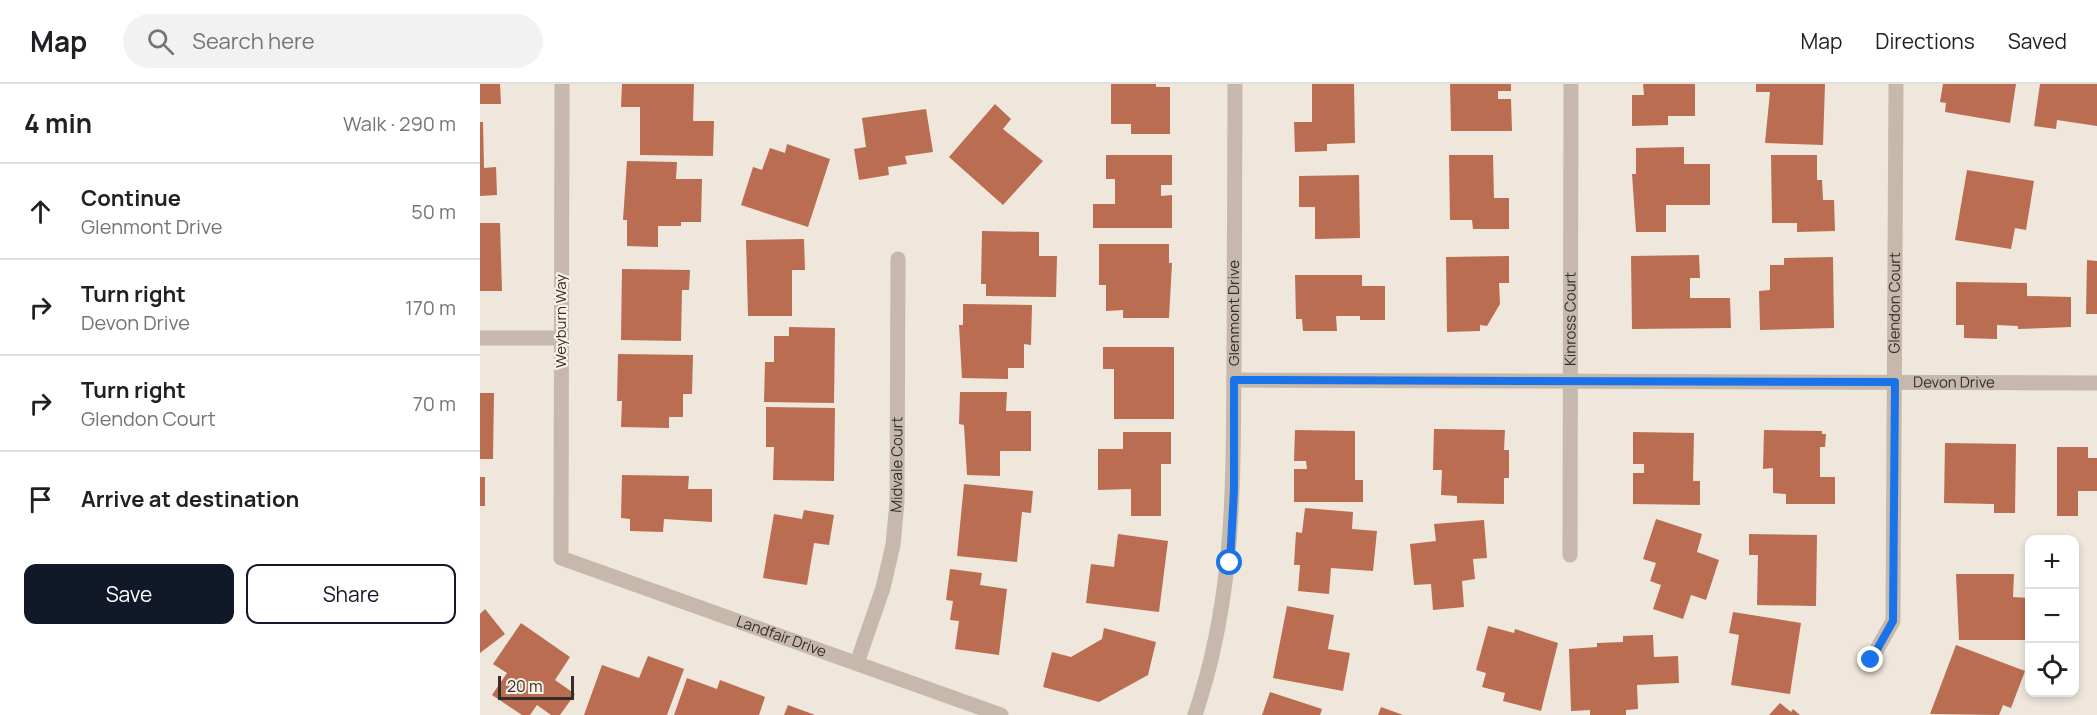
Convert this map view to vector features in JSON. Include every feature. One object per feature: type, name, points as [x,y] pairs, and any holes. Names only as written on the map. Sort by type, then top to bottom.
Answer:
[{"type":"street","name":"Weyburn Way","points":[[561,558],[562,84]]},
{"type":"street","name":"Glenmont Drive","points":[[1195,715],[1221,622],[1230,563],[1234,490],[1234,84]]},
{"type":"street","name":"Kinross Court","points":[[1570,555],[1571,84]]},
{"type":"street","name":"Glendon Court","points":[[1871,660],[1893,621],[1896,84]]},
{"type":"street","name":"Midvale Court","points":[[857,663],[883,588],[893,545],[897,502],[898,259]]},
{"type":"street","points":[[480,338],[561,338]]},
{"type":"street","name":"Devon Drive","points":[[1234,380],[2097,383]]},
{"type":"street","name":"Landfair Drive","points":[[561,558],[1001,715]]},
{"type":"building","points":[[480,84],[500,84],[501,104],[480,104]]},
{"type":"building","points":[[622,84],[694,84],[693,121],[714,121],[713,156],[640,155],[640,107],[621,107]]},
{"type":"building","points":[[1111,84],[1156,84],[1156,87],[1170,87],[1170,134],[1131,134],[1131,124],[1111,124]]},
{"type":"building","points":[[1312,84],[1354,84],[1355,143],[1327,144],[1327,151],[1295,152],[1294,122],[1312,122]]},
{"type":"building","points":[[1450,84],[1511,84],[1511,91],[1498,91],[1498,99],[1511,99],[1512,131],[1451,131]]},
{"type":"building","points":[[1643,84],[1695,84],[1695,116],[1668,116],[1668,125],[1632,126],[1632,95],[1644,95]]},
{"type":"building","points":[[1756,84],[1825,84],[1823,145],[1765,143],[1770,92],[1756,92]]},
{"type":"building","points":[[1943,84],[2016,84],[2010,123],[1945,112],[1946,103],[1940,102]]},
{"type":"building","points":[[2040,84],[2097,84],[2097,126],[2057,120],[2056,129],[2034,126]]},
{"type":"building","points":[[995,104],[1011,119],[1003,129],[1043,161],[1003,205],[949,157]]},
{"type":"building","points":[[926,109],[933,152],[905,156],[907,164],[888,167],[889,175],[859,180],[854,149],[866,147],[862,118]]},
{"type":"building","points":[[480,122],[483,122],[484,168],[496,167],[497,195],[480,196]]},
{"type":"building","points":[[787,144],[830,159],[808,227],[741,205],[753,167],[762,170],[770,148],[785,153]]},
{"type":"building","points":[[1684,147],[1684,164],[1710,164],[1710,205],[1666,205],[1666,232],[1636,232],[1632,174],[1636,174],[1636,148]]},
{"type":"building","points":[[1106,155],[1172,155],[1172,185],[1161,185],[1161,196],[1172,195],[1172,228],[1093,228],[1093,204],[1115,204],[1115,179],[1106,179]]},
{"type":"building","points":[[1449,155],[1493,155],[1494,198],[1509,198],[1509,229],[1473,229],[1472,220],[1450,220]]},
{"type":"building","points":[[1771,155],[1817,155],[1817,180],[1822,180],[1823,200],[1834,200],[1835,231],[1797,232],[1797,223],[1772,223]]},
{"type":"building","points":[[627,161],[677,162],[676,179],[702,179],[701,222],[681,222],[681,226],[658,226],[658,247],[627,246],[627,220],[623,220]]},
{"type":"building","points":[[1967,170],[2034,181],[2026,230],[2015,228],[2011,249],[1955,240]]},
{"type":"building","points":[[1359,175],[1360,238],[1315,239],[1315,207],[1299,207],[1299,176]]},
{"type":"building","points":[[480,223],[500,223],[502,291],[480,291]]},
{"type":"building","points":[[982,231],[1039,232],[1039,256],[1057,256],[1056,297],[986,296],[986,284],[981,284]]},
{"type":"building","points":[[804,239],[805,270],[792,270],[792,316],[748,316],[746,240]]},
{"type":"building","points":[[1099,244],[1169,244],[1169,263],[1172,263],[1169,318],[1123,318],[1123,310],[1106,311],[1106,285],[1099,285]]},
{"type":"building","points":[[1699,255],[1700,278],[1690,278],[1690,298],[1730,298],[1731,328],[1632,329],[1631,256]]},
{"type":"building","points":[[1509,256],[1509,283],[1499,283],[1500,304],[1487,326],[1480,325],[1480,331],[1447,332],[1446,257]]},
{"type":"building","points":[[1833,257],[1834,328],[1760,330],[1759,291],[1770,290],[1770,265],[1784,265],[1784,258]]},
{"type":"building","points":[[2087,260],[2097,261],[2097,314],[2086,314]]},
{"type":"building","points":[[622,269],[690,270],[689,290],[682,290],[681,341],[621,340]]},
{"type":"building","points":[[1295,275],[1362,275],[1362,286],[1385,286],[1385,320],[1360,320],[1360,316],[1336,316],[1337,331],[1303,331],[1302,319],[1296,319]]},
{"type":"building","points":[[1956,282],[2027,283],[2027,296],[2071,297],[2071,327],[2018,329],[2018,326],[1997,325],[1997,339],[1964,338],[1964,325],[1956,325]]},
{"type":"building","points":[[963,304],[1032,305],[1031,345],[1024,344],[1024,368],[1008,368],[1008,379],[962,378],[959,325],[963,325]]},
{"type":"building","points":[[789,327],[835,328],[834,403],[764,402],[765,362],[774,362],[774,336],[789,336]]},
{"type":"building","points":[[1103,347],[1174,347],[1174,419],[1114,419],[1114,369],[1103,369]]},
{"type":"building","points":[[618,354],[693,355],[692,394],[683,394],[683,417],[669,417],[669,428],[621,427],[622,401],[617,401]]},
{"type":"building","points":[[960,392],[1007,392],[1006,411],[1031,411],[1031,451],[1000,451],[1000,476],[967,475],[964,425],[959,424]]},
{"type":"building","points":[[480,393],[494,393],[493,459],[480,459]]},
{"type":"building","points":[[766,407],[835,408],[834,481],[773,480],[774,447],[766,447]]},
{"type":"building","points":[[1434,429],[1505,430],[1504,450],[1509,450],[1509,478],[1504,478],[1504,504],[1457,503],[1457,496],[1441,495],[1442,470],[1433,470]]},
{"type":"building","points":[[1295,430],[1355,431],[1355,480],[1363,480],[1363,502],[1294,502],[1294,469],[1307,469],[1306,461],[1294,461]]},
{"type":"building","points":[[1764,430],[1822,431],[1822,434],[1826,434],[1825,447],[1820,447],[1820,477],[1835,477],[1835,504],[1786,504],[1786,494],[1773,493],[1773,468],[1763,469]]},
{"type":"building","points":[[1123,432],[1171,432],[1171,464],[1161,464],[1161,516],[1131,516],[1131,489],[1098,490],[1098,449],[1123,449]]},
{"type":"building","points":[[1633,432],[1694,433],[1693,481],[1700,481],[1700,505],[1633,504],[1633,473],[1644,473],[1644,464],[1633,464]]},
{"type":"building","points":[[1945,443],[2016,444],[2015,513],[1994,513],[1994,504],[1944,503]]},
{"type":"building","points":[[2057,447],[2088,447],[2088,458],[2097,458],[2097,491],[2078,491],[2078,516],[2057,516]]},
{"type":"building","points":[[622,475],[689,476],[688,489],[712,489],[712,522],[664,519],[663,532],[630,531],[630,519],[621,518]]},
{"type":"building","points":[[480,477],[485,477],[485,506],[480,506]]},
{"type":"building","points":[[964,484],[1033,491],[1031,513],[1022,512],[1017,562],[957,556]]},
{"type":"building","points":[[1305,508],[1353,512],[1352,529],[1377,531],[1373,571],[1331,568],[1329,594],[1298,591],[1300,565],[1294,565],[1296,532],[1302,533]]},
{"type":"building","points":[[804,510],[834,515],[829,545],[814,543],[807,585],[763,578],[774,514],[802,519]]},
{"type":"building","points":[[1656,519],[1702,534],[1697,552],[1719,560],[1706,600],[1691,595],[1683,619],[1653,609],[1661,585],[1650,581],[1656,563],[1643,559]]},
{"type":"building","points":[[1484,520],[1487,558],[1473,559],[1475,579],[1462,581],[1464,607],[1433,610],[1431,584],[1414,585],[1410,544],[1436,541],[1434,524]]},
{"type":"building","points":[[1118,534],[1168,541],[1159,612],[1086,603],[1091,564],[1114,567]]},
{"type":"building","points":[[1749,534],[1817,535],[1816,606],[1757,605],[1758,555],[1749,555]]},
{"type":"building","points":[[950,569],[982,573],[980,585],[1007,589],[999,655],[955,649],[959,621],[950,620],[953,601],[946,600]]},
{"type":"building","points":[[1956,574],[2014,574],[2013,597],[2025,598],[2025,640],[1959,640]]},
{"type":"building","points":[[1287,606],[1334,615],[1328,649],[1350,653],[1343,691],[1273,678]]},
{"type":"building","points":[[485,609],[505,634],[480,653],[480,614]]},
{"type":"building","points":[[1733,612],[1801,623],[1790,694],[1731,685],[1739,635],[1729,633]]},
{"type":"building","points":[[521,623],[570,657],[555,680],[575,694],[560,715],[551,715],[537,705],[530,715],[522,715],[492,695],[507,673],[493,664]]},
{"type":"building","points":[[1488,626],[1514,633],[1515,629],[1558,643],[1541,711],[1503,701],[1505,693],[1482,687],[1486,673],[1476,670]]},
{"type":"building","points":[[1104,628],[1156,642],[1148,675],[1099,702],[1043,687],[1052,652],[1071,657],[1102,639]]},
{"type":"building","points":[[1653,635],[1654,657],[1678,656],[1679,683],[1637,685],[1638,709],[1626,710],[1626,715],[1590,715],[1590,710],[1571,711],[1569,649],[1597,647],[1597,643],[1623,642],[1623,636]]},
{"type":"building","points":[[1956,645],[2025,671],[2011,708],[2003,705],[1999,715],[1930,714]]},
{"type":"building","points":[[648,656],[684,669],[667,715],[584,715],[602,665],[639,678]]},
{"type":"building","points":[[687,678],[717,689],[720,680],[765,697],[759,715],[674,715]]},
{"type":"building","points":[[1270,692],[1322,709],[1320,715],[1262,715]]},
{"type":"building","points":[[1780,703],[1791,712],[1793,709],[1800,715],[1769,715]]},
{"type":"building","points":[[788,705],[815,715],[784,715]]},
{"type":"building","points":[[1381,707],[1403,715],[1378,715]]},
{"type":"route","points":[[1230,563],[1234,490],[1234,380],[1895,382],[1893,621],[1871,660]]}]
